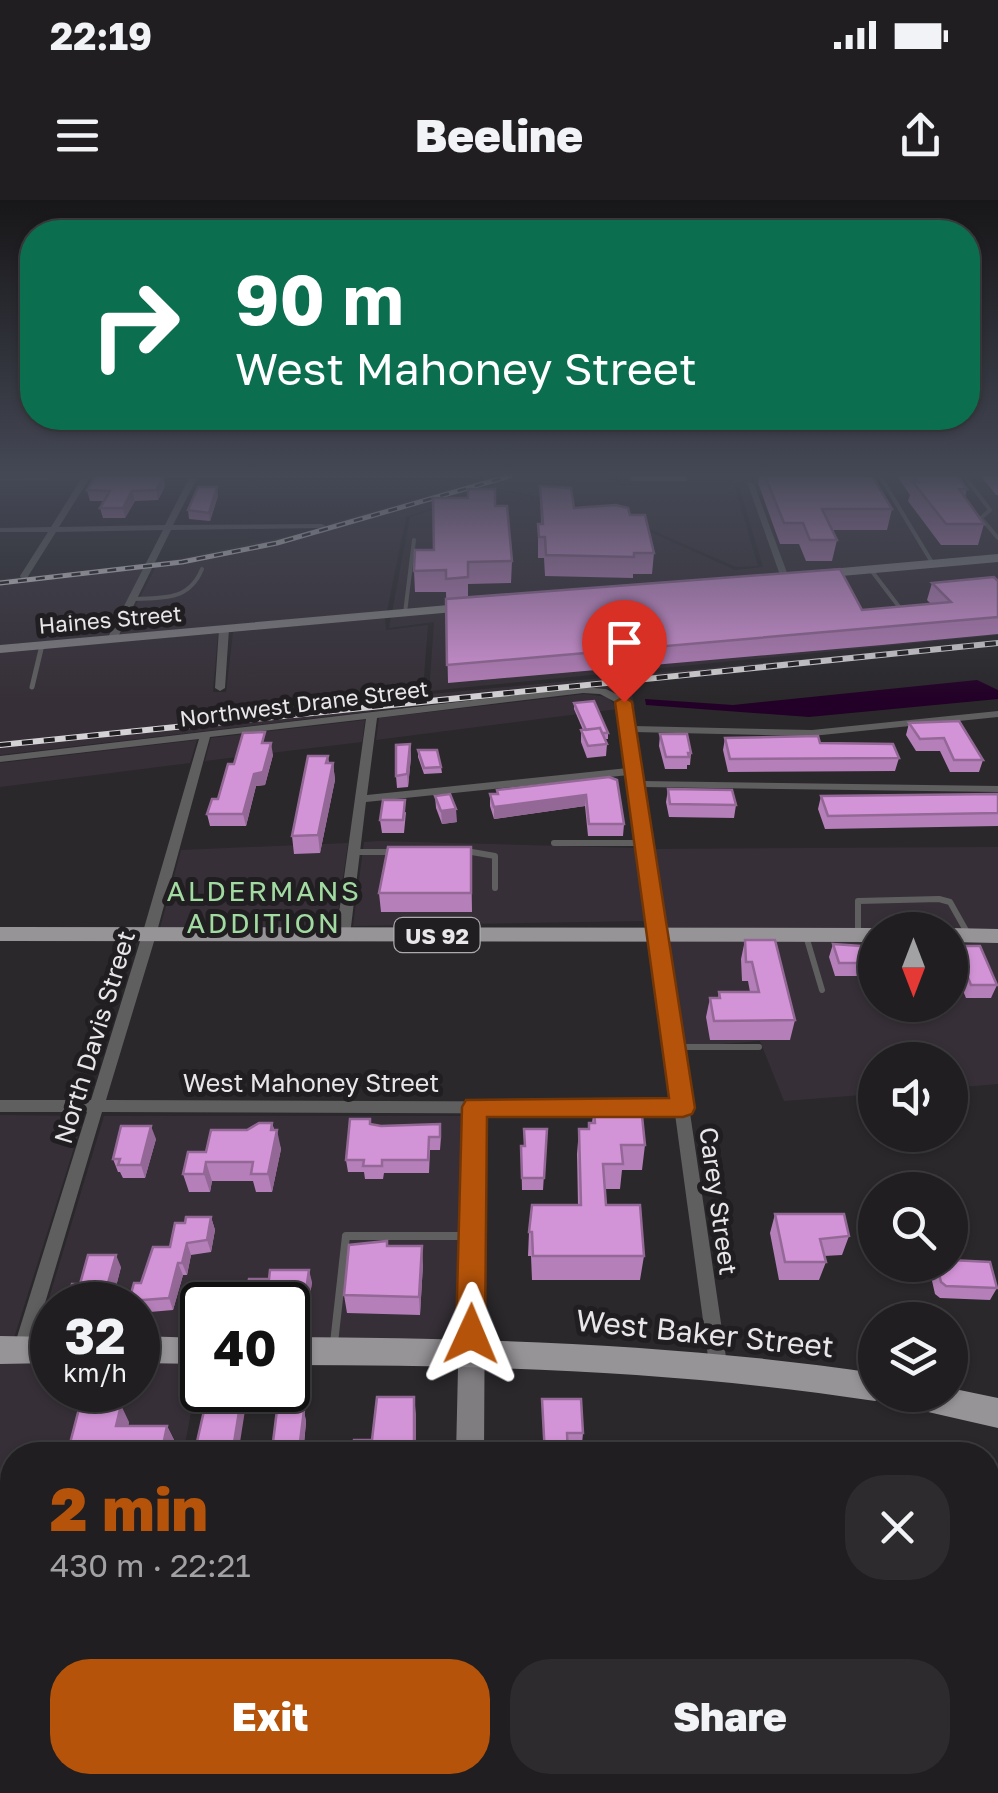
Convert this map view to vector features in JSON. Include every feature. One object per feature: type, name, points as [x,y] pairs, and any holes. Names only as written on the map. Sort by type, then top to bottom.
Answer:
[{"type":"main road","name":"US 92","points":[[0,934],[858,935]]},
{"type":"main road","points":[[968,935],[998,936]]},
{"type":"main road","name":"West Baker Street","points":[[310,1351],[541,1352],[718,1364],[858,1385]]},
{"type":"main road","points":[[968,1406],[998,1412]]},
{"type":"street","points":[[24,576],[41,550]]},
{"type":"street","points":[[112,639],[158,550]]},
{"type":"street","points":[[770,550],[778,578],[998,558]]},
{"type":"street","name":"Haines Street","points":[[0,649],[496,604]]},
{"type":"street","points":[[220,688],[224,629]]},
{"type":"street","name":"Northwest Drane Street","points":[[0,759],[583,690],[612,694]]},
{"type":"street","name":"Carey Street","points":[[612,694],[624,702],[718,1364]]},
{"type":"street","points":[[627,729],[812,732],[998,714]]},
{"type":"street","points":[[343,934],[372,715]]},
{"type":"street","name":"North Davis Street","points":[[11,1350],[96,1107],[150,935],[205,735]]},
{"type":"street","points":[[362,800],[633,778],[998,789]]},
{"type":"street","name":"West Mahoney Street","points":[[0,1106],[683,1108]]},
{"type":"street","points":[[470,1442],[475,1107]]},
{"type":"lane","points":[[404,613],[413,550]]},
{"type":"lane","points":[[926,550],[934,564]]},
{"type":"lane","points":[[134,599],[187,595],[198,585],[202,569]]},
{"type":"lane","points":[[871,570],[908,616]]},
{"type":"lane","points":[[32,687],[42,645]]},
{"type":"lane","points":[[554,843],[642,843]]},
{"type":"lane","points":[[354,852],[404,852]]},
{"type":"lane","points":[[452,852],[495,856],[496,888]]},
{"type":"lane","points":[[858,916],[854,908],[858,901],[950,902],[953,912]]},
{"type":"lane","points":[[806,935],[822,990]]},
{"type":"lane","points":[[674,1046],[759,1047]]},
{"type":"lane","points":[[333,1351],[346,1236],[472,1236]]},
{"type":"shaded area","points":[[219,550],[399,550],[387,611],[120,635],[158,563]]},
{"type":"shaded area","points":[[404,550],[691,550],[735,570],[763,567],[758,550],[998,550],[998,635],[429,691],[434,622],[389,628]]},
{"type":"shaded area","points":[[698,550],[753,550],[758,566],[736,567]]},
{"type":"shaded area","points":[[146,565],[108,636],[0,645],[0,579]]},
{"type":"shaded area","points":[[385,618],[386,630],[428,625],[423,691],[430,694],[998,641],[628,679],[635,707],[613,689],[581,687],[0,755],[0,652],[218,633],[213,692],[226,692],[233,632]]},
{"type":"shaded area","points":[[977,680],[998,690],[998,699],[809,717],[646,705],[645,699],[733,705]]},
{"type":"shaded area","points":[[584,694],[608,697],[618,709],[376,740],[379,718]]},
{"type":"shaded area","points":[[365,720],[362,742],[205,761],[211,738]]},
{"type":"shaded area","points":[[197,740],[190,763],[0,787],[0,763]]},
{"type":"shaded area","points":[[364,842],[636,848],[646,921],[353,926]]},
{"type":"shaded area","points":[[348,843],[336,926],[160,928],[181,850]]},
{"type":"shaded area","points":[[998,847],[998,929],[968,929],[968,912],[858,912],[858,929],[664,929],[651,849]]},
{"type":"shaded area","points":[[666,942],[858,942],[858,1022],[968,1022],[968,942],[998,942],[998,1084],[968,1086],[968,1042],[858,1042],[858,1095],[784,1101],[760,1041],[683,1047]]},
{"type":"shaded area","points":[[0,1115],[84,1116],[14,1338],[0,1338]]},
{"type":"shaded area","points":[[104,1116],[465,1116],[459,1339],[310,1339],[310,1282],[180,1282],[180,1339],[160,1339],[160,1282],[54,1282]]},
{"type":"shaded area","points":[[0,1362],[30,1362],[30,1412],[160,1412],[160,1363],[180,1363],[180,1412],[191,1412],[185,1442],[0,1442]]},
{"type":"building","points":[[415,550],[511,550],[512,561],[468,562],[468,577],[446,579],[446,570],[414,571]]},
{"type":"building","points":[[546,550],[654,553],[634,553],[634,557],[546,555]]},
{"type":"building","points":[[840,569],[862,610],[951,602],[932,583],[994,577],[998,581],[998,617],[447,665],[446,599]]},
{"type":"building","points":[[594,701],[608,733],[602,733],[600,728],[586,730],[574,703]]},
{"type":"building","points":[[959,721],[983,760],[954,760],[944,738],[920,739],[909,723]]},
{"type":"building","points":[[600,728],[607,744],[588,746],[581,730]]},
{"type":"building","points":[[265,732],[262,743],[271,743],[263,772],[254,774],[243,814],[207,814],[212,799],[218,799],[228,764],[234,764],[243,733]]},
{"type":"building","points":[[660,734],[687,734],[689,757],[666,757]]},
{"type":"building","points":[[818,736],[820,743],[893,744],[899,758],[730,759],[725,738]]},
{"type":"building","points":[[410,744],[407,774],[396,776],[396,745]]},
{"type":"building","points":[[418,750],[437,750],[441,767],[424,768]]},
{"type":"building","points":[[308,756],[328,756],[326,763],[333,763],[318,835],[292,836]]},
{"type":"building","points":[[609,777],[617,780],[624,824],[589,824],[586,795],[494,807],[490,794],[498,794],[497,790]]},
{"type":"building","points":[[668,789],[732,790],[736,805],[670,804]]},
{"type":"building","points":[[450,794],[456,809],[441,811],[435,796]]},
{"type":"building","points":[[998,794],[998,813],[828,816],[821,796]]},
{"type":"building","points":[[383,800],[405,800],[403,820],[380,820]]},
{"type":"building","points":[[388,847],[471,847],[471,893],[379,893]]},
{"type":"building","points":[[745,940],[775,940],[795,1020],[714,1021],[710,998],[720,998],[719,992],[759,992],[752,962],[746,962]]},
{"type":"building","points":[[833,944],[858,946],[858,963],[839,963]]},
{"type":"building","points":[[968,946],[980,946],[997,985],[971,985]]},
{"type":"building","points":[[594,1107],[618,1107],[618,1116],[642,1116],[645,1145],[621,1145],[623,1164],[603,1164],[606,1205],[640,1205],[644,1256],[533,1256],[529,1232],[532,1205],[581,1205],[579,1129],[589,1129],[589,1123],[595,1123]]},
{"type":"building","points":[[350,1119],[370,1119],[370,1124],[381,1126],[440,1124],[440,1137],[429,1137],[428,1160],[382,1160],[382,1166],[363,1166],[364,1160],[346,1160]]},
{"type":"building","points":[[259,1123],[272,1123],[271,1130],[277,1130],[268,1174],[251,1174],[253,1162],[206,1162],[204,1174],[183,1174],[188,1152],[206,1152],[211,1130],[247,1130]]},
{"type":"building","points":[[121,1126],[151,1126],[141,1165],[118,1165],[120,1159],[113,1159]]},
{"type":"building","points":[[524,1129],[547,1129],[544,1178],[522,1178]]},
{"type":"building","points":[[775,1214],[844,1214],[849,1236],[820,1239],[826,1262],[785,1262]]},
{"type":"building","points":[[186,1217],[211,1217],[207,1240],[187,1243],[169,1298],[160,1299],[160,1282],[141,1282],[153,1247],[170,1247],[175,1223],[185,1223]]},
{"type":"building","points":[[387,1241],[387,1246],[422,1246],[419,1297],[344,1295],[349,1245]]},
{"type":"building","points":[[88,1255],[116,1255],[108,1282],[81,1282]]},
{"type":"building","points":[[968,1261],[990,1262],[997,1288],[946,1286],[941,1282],[968,1282]]},
{"type":"building","points":[[270,1270],[309,1270],[307,1282],[248,1282],[269,1279]]},
{"type":"building","points":[[377,1397],[414,1397],[414,1442],[354,1442],[372,1440]]},
{"type":"building","points":[[542,1399],[581,1399],[583,1433],[567,1433],[567,1442],[544,1442]]},
{"type":"building","points":[[78,1412],[119,1412],[116,1426],[167,1426],[164,1442],[70,1442]]},
{"type":"building","points":[[204,1412],[239,1412],[234,1442],[197,1442]]},
{"type":"building","points":[[277,1412],[304,1412],[300,1442],[273,1442]]},
{"type":"railway","points":[[0,583],[182,562],[240,550]]},
{"type":"railway","points":[[0,745],[998,643]]},
{"type":"district","name":"ALDERMANS ADDITION","points":[[264,906]]},
{"type":"route","points":[[471,1334],[475,1107],[683,1108],[624,702]]}]
